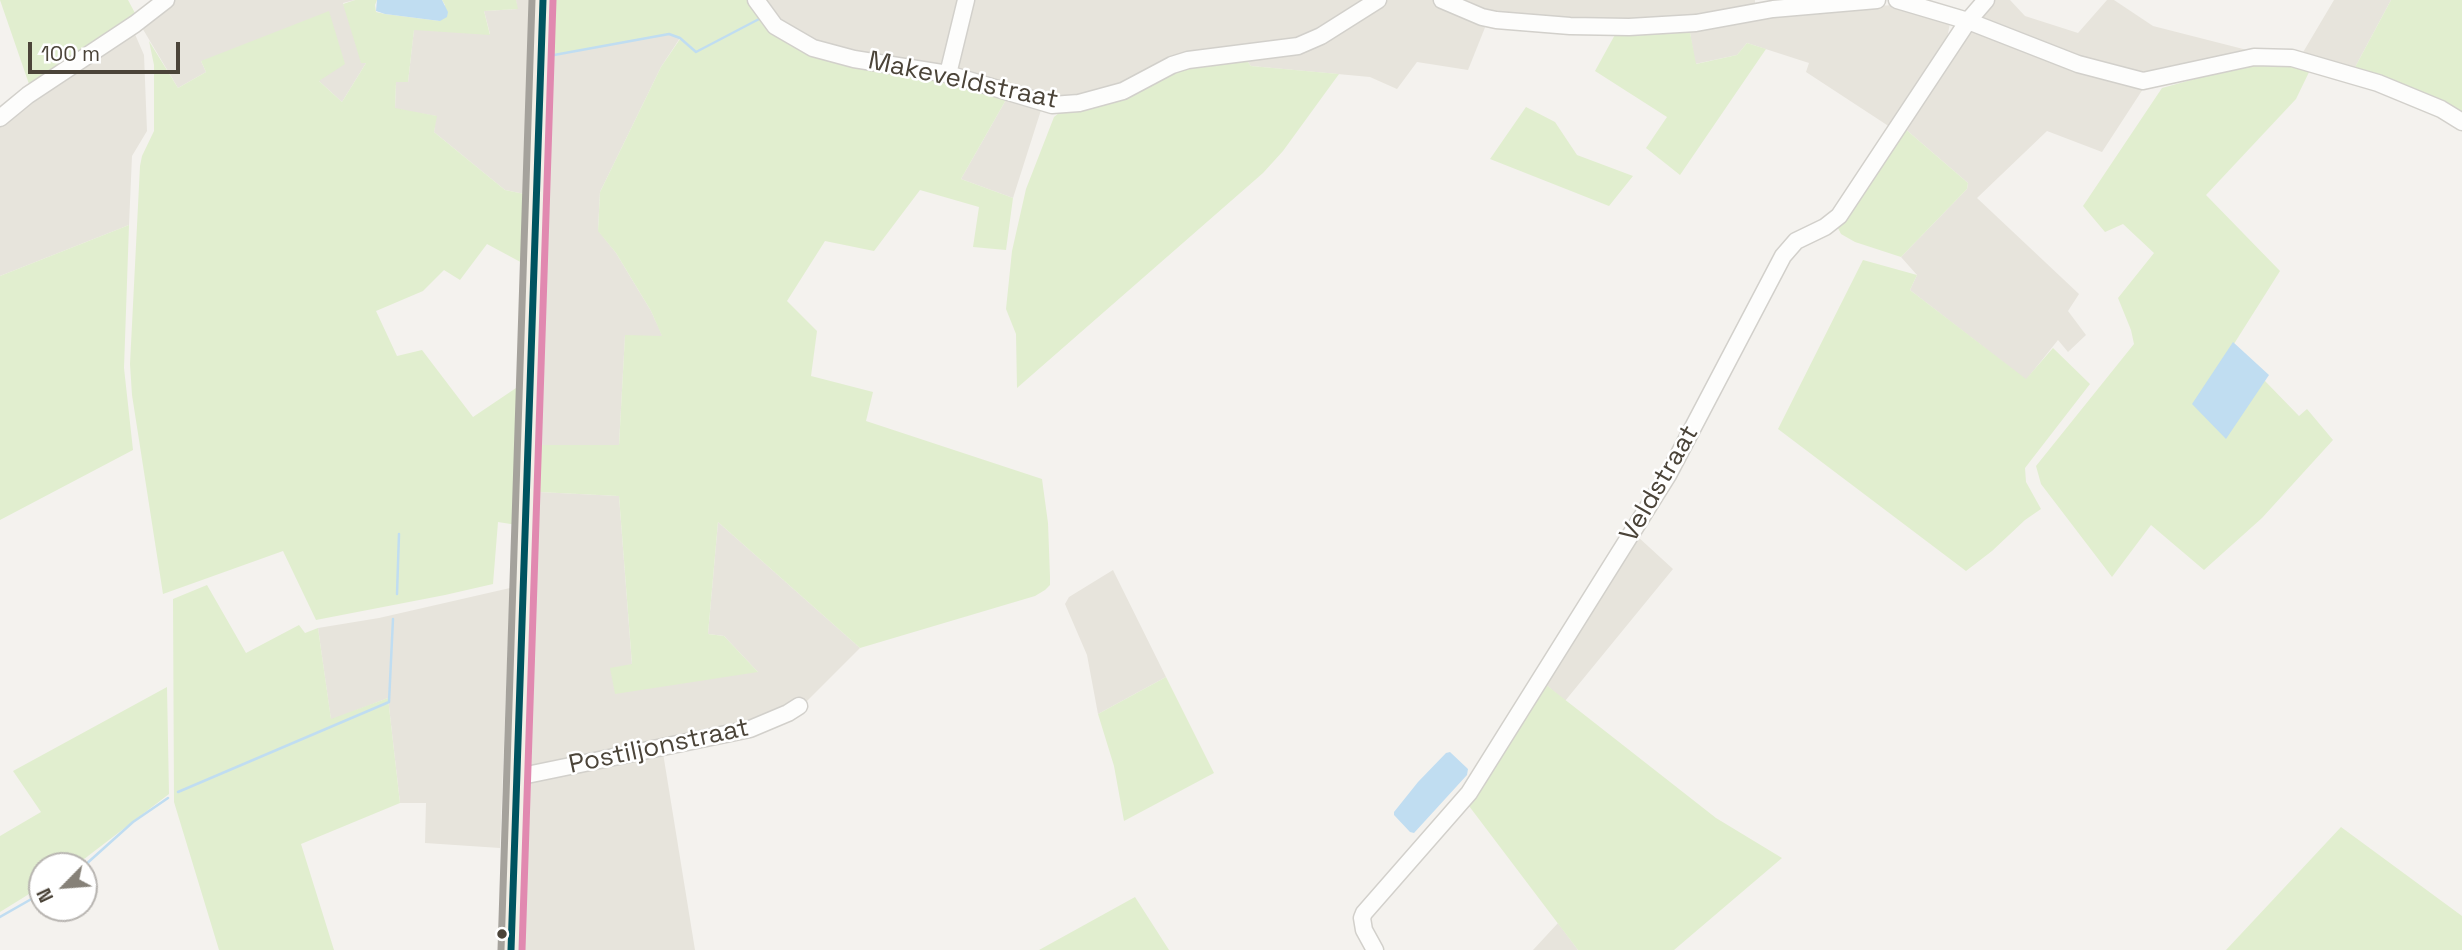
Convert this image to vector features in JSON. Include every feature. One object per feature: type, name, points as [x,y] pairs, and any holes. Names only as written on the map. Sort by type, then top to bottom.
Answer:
[{"type":"main road","points":[[511,950],[543,0]]},
{"type":"street","points":[[0,118],[28,95],[135,24],[166,0]]},
{"type":"street","name":"Makeveldstraat","points":[[755,0],[775,26],[813,48],[854,59],[948,74],[1052,105],[1079,103],[1123,91],[1172,65],[1188,60],[1298,46],[1321,36],[1378,0]]},
{"type":"street","points":[[948,74],[966,0]]},
{"type":"street","points":[[1441,0],[1482,17],[1570,26],[1629,27],[1696,23],[1769,4],[1877,0]]},
{"type":"street","points":[[1897,0],[1968,21],[2078,64],[2143,81],[2254,57],[2292,58],[2378,83],[2441,109],[2462,122]]},
{"type":"street","points":[[1968,21],[1986,0]]},
{"type":"street","name":"Veldstraat","points":[[1375,950],[1364,930],[1364,913],[1469,793],[1668,475],[1783,256],[1796,241],[1825,227],[1839,216],[1968,21]]},
{"type":"street","name":"Postiljonstraat","points":[[517,777],[750,729],[799,706]]},
{"type":"shaded area","points":[[174,0],[355,0],[343,3],[366,63],[342,102],[319,81],[201,61],[206,72],[178,88],[141,26]]},
{"type":"shaded area","points":[[516,0],[536,0],[529,195],[505,190],[434,132],[436,116],[395,109],[396,81],[408,82],[414,29],[490,34],[484,11],[517,9]]},
{"type":"shaded area","points":[[763,0],[960,0],[944,67],[826,47],[798,35],[776,16]]},
{"type":"shaded area","points":[[971,0],[1372,0],[1306,39],[1117,89],[1061,100],[954,72]]},
{"type":"shaded area","points":[[1388,0],[1434,0],[1486,25],[1468,70],[1417,62],[1397,89],[1370,77],[1251,66],[1244,57],[1332,36]]},
{"type":"shaded area","points":[[1454,0],[1755,0],[1755,6],[1751,10],[1631,23],[1503,15]]},
{"type":"shaded area","points":[[1992,0],[2010,0],[2025,16],[2078,33],[2107,0],[2114,0],[2153,26],[2251,51],[2144,77],[2084,60],[1972,21]]},
{"type":"shaded area","points":[[2334,0],[2391,0],[2353,71],[2302,54]]},
{"type":"shaded area","points":[[1893,5],[1950,23],[1947,39],[1890,127],[1806,72],[1809,63],[1747,43],[1737,55],[1695,64],[1689,27],[1765,14]]},
{"type":"shaded area","points":[[1969,28],[2044,58],[2143,89],[2102,152],[2047,131],[1977,198],[2079,294],[2068,311],[2086,335],[2068,352],[2058,340],[2026,380],[1910,290],[1917,275],[1901,257],[1967,189],[1968,183],[1903,127]]},
{"type":"shaded area","points":[[134,32],[144,55],[147,131],[132,156],[129,225],[0,276],[0,122]]},
{"type":"shaded area","points":[[669,34],[680,38],[661,67],[600,192],[598,230],[616,253],[651,311],[663,337],[625,336],[619,445],[539,445],[554,55]]},
{"type":"shaded area","points":[[1007,98],[1042,107],[1013,198],[961,179]]},
{"type":"shaded area","points":[[539,492],[619,496],[632,665],[758,672],[724,636],[708,634],[718,522],[860,648],[798,710],[768,719],[531,767]]},
{"type":"shaded area","points":[[1637,536],[1673,569],[1565,701],[1545,684]]},
{"type":"shaded area","points":[[1113,570],[1166,677],[1098,714],[1087,655],[1065,604],[1069,597]]},
{"type":"shaded area","points":[[510,588],[500,848],[425,843],[426,803],[400,803],[388,698],[331,720],[318,628],[379,618]]},
{"type":"shaded area","points":[[663,753],[695,950],[522,950],[531,777]]},
{"type":"shaded area","points":[[1558,923],[1578,950],[1533,950]]},
{"type":"green space","points":[[0,0],[128,0],[136,15],[30,87]]},
{"type":"green space","points":[[355,0],[377,0],[376,12],[440,21],[445,5],[442,0],[516,0],[518,9],[484,11],[490,35],[414,30],[408,82],[396,82],[395,108],[437,116],[434,132],[505,190],[529,195],[526,265],[487,244],[460,280],[444,270],[423,291],[376,311],[397,356],[422,350],[473,417],[522,384],[517,525],[498,522],[493,584],[445,595],[316,620],[283,551],[163,594],[132,395],[130,364],[140,166],[154,131],[154,65],[149,41],[178,88],[206,72],[201,61],[329,11],[345,64],[319,81],[342,102],[366,63],[361,63],[343,4]]},
{"type":"green space","points":[[555,0],[752,0],[777,34],[1007,98],[961,179],[1013,198],[1006,250],[973,247],[979,207],[920,190],[874,251],[825,241],[787,301],[817,331],[811,376],[873,392],[866,421],[1042,479],[1048,523],[1050,577],[1050,585],[1045,590],[1035,596],[860,648],[718,522],[708,634],[724,636],[758,672],[615,694],[610,668],[632,664],[619,496],[539,492],[539,445],[619,445],[625,335],[662,336],[651,311],[616,253],[598,231],[600,192],[661,67],[680,39],[669,35],[554,55]]},
{"type":"green space","points":[[2391,0],[2462,0],[2462,118],[2353,71]]},
{"type":"green space","points":[[1689,27],[1696,64],[1737,55],[1747,43],[1766,49],[1680,175],[1646,148],[1667,117],[1595,71],[1617,31]]},
{"type":"green space","points":[[1244,57],[1251,66],[1339,74],[1283,151],[1263,173],[1017,388],[1016,334],[1006,309],[1012,251],[1026,189],[1054,117],[1064,109],[1175,69]]},
{"type":"green space","points":[[2256,62],[2311,68],[2296,99],[2206,195],[2280,271],[2232,347],[2299,416],[2307,409],[2333,440],[2262,518],[2204,570],[2151,525],[2112,577],[2041,484],[2036,466],[2134,344],[2118,298],[2154,253],[2123,224],[2105,232],[2083,206],[2162,88]]},
{"type":"green space","points":[[1526,107],[1555,122],[1577,155],[1633,176],[1609,206],[1490,159]]},
{"type":"green space","points":[[1903,127],[1968,183],[1967,189],[1901,257],[1855,242],[1841,234],[1838,228]]},
{"type":"green space","points":[[129,225],[124,368],[133,450],[0,520],[0,276]]},
{"type":"green space","points":[[1863,260],[1917,275],[1910,290],[2026,379],[2053,348],[2090,384],[2025,468],[2026,482],[2041,509],[1966,571],[1778,429]]},
{"type":"green space","points":[[207,585],[246,653],[299,625],[305,633],[318,628],[331,719],[388,698],[400,803],[301,844],[334,950],[219,950],[174,802],[173,599]]},
{"type":"green space","points":[[1166,677],[1214,773],[1124,821],[1114,766],[1098,714]]},
{"type":"green space","points":[[1545,684],[1716,818],[1782,858],[1674,950],[1578,950],[1469,806]]},
{"type":"green space","points":[[167,687],[169,794],[93,852],[28,852],[28,895],[0,912],[0,836],[41,812],[13,771]]},
{"type":"green space","points":[[2341,827],[2462,916],[2462,950],[2226,950]]},
{"type":"green space","points":[[1135,897],[1169,950],[1039,950]]},
{"type":"water","points":[[377,0],[442,0],[448,12],[447,17],[440,21],[385,14],[376,11]]},
{"type":"water","points":[[2233,342],[2269,375],[2226,439],[2192,404]]},
{"type":"water","points":[[1450,752],[1468,769],[1467,775],[1414,833],[1410,832],[1394,812],[1418,782]]},
{"type":"waterway","points":[[554,55],[669,34],[680,38],[696,52],[761,18]]},
{"type":"waterway","points":[[397,594],[399,534]]},
{"type":"waterway","points":[[178,792],[389,702],[393,619]]},
{"type":"waterway","points":[[98,853],[133,822],[168,798]]},
{"type":"waterway","points":[[0,917],[28,901]]},
{"type":"transit line","points":[[501,950],[532,0]]},
{"type":"transit line","points":[[511,950],[543,0]]},
{"type":"transit line","points":[[522,950],[553,0]]}]
